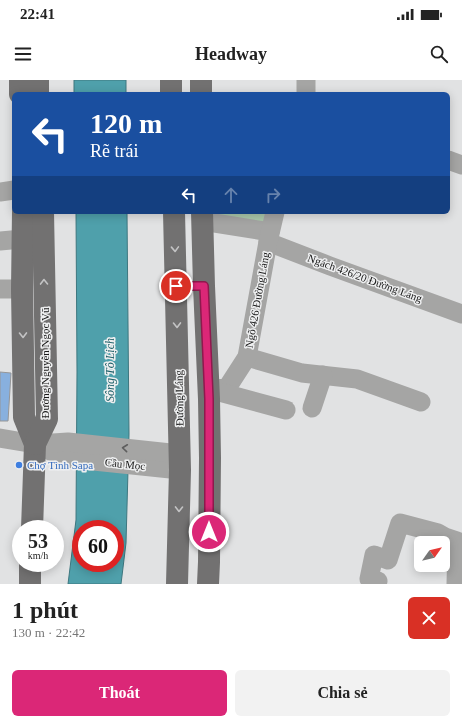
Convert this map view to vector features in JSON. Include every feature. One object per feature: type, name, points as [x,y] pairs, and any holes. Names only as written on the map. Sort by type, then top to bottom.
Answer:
[{"type":"main road","points":[[20,80],[20,92]]},
{"type":"main road","points":[[38,80],[38,92]]},
{"type":"main road","points":[[171,80],[171,92]]},
{"type":"main road","points":[[201,80],[201,92]]},
{"type":"main road","name":"Đường Nguyễn Ngọc Vũ","points":[[23,214],[22,289],[24,417],[35,444]]},
{"type":"main road","name":"Đường Nguyễn Ngọc Vũ","points":[[35,444],[47,419],[42,214]]},
{"type":"main road","name":"Đường Láng","points":[[174,214],[176,286],[171,461],[177,584]]},
{"type":"main road","points":[[202,217],[210,466],[208,584]]},
{"type":"main road","points":[[176,286],[204,286]]},
{"type":"main road","points":[[32,520],[35,444]]},
{"type":"main road","points":[[30,572],[30,584]]},
{"type":"street","points":[[306,80],[306,92]]},
{"type":"street","points":[[450,161],[462,165]]},
{"type":"street","points":[[0,192],[12,190]]},
{"type":"street","name":"Ngõ 426 Đường Láng","points":[[208,389],[227,388],[247,357],[275,214]]},
{"type":"street","name":"Ngách 426/20 Đường Láng","points":[[202,217],[269,237],[330,266],[462,314]]},
{"type":"street","points":[[0,241],[22,239]]},
{"type":"street","points":[[0,289],[22,289]]},
{"type":"street","points":[[247,357],[302,373],[357,379],[421,402]]},
{"type":"street","points":[[312,408],[323,375]]},
{"type":"street","points":[[208,389],[286,410]]},
{"type":"street","name":"Cầu Mọc","points":[[0,438],[66,450],[171,461]]},
{"type":"street","points":[[377,584],[378,582],[369,579],[374,555],[388,560],[400,523],[438,533],[445,537],[459,541],[456,584]]},
{"type":"green space","points":[[219,214],[278,214],[274,228],[220,219]]},
{"type":"water","points":[[74,80],[126,80],[126,92],[74,92]]},
{"type":"water","name":"Sông Tô Lịch","points":[[76,214],[127,214],[129,434],[126,543],[124,559],[124,520],[76,520]]},
{"type":"water","points":[[72,552],[72,572],[122,572],[121,584],[68,584]]},
{"type":"building","points":[[0,372],[11,373],[8,421],[0,421]]},
{"type":"place","name":"Chợ Tình Sapa","points":[[19,465]]},
{"type":"route","points":[[176,286],[204,286],[209,399],[209,532]]}]
